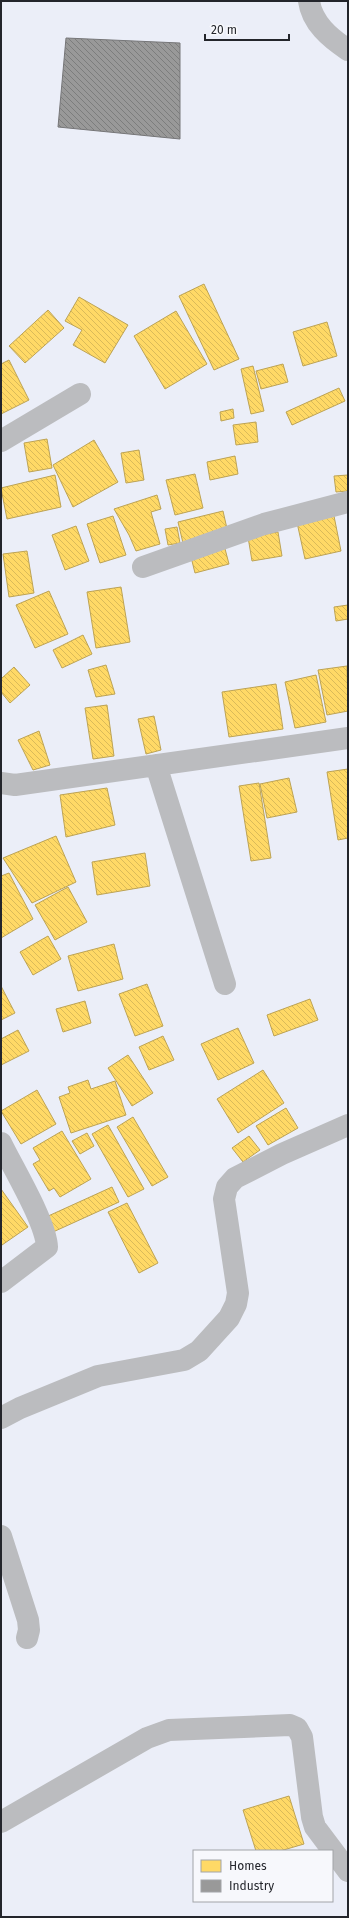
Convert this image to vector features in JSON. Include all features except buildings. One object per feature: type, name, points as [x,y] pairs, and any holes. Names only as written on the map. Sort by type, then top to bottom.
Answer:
[{"type":"street","points":[[309,1],[316,22],[333,40],[348,50]]},
{"type":"street","points":[[1,441],[80,394]]},
{"type":"street","points":[[143,567],[264,524],[348,502]]},
{"type":"street","points":[[1,783],[14,785],[348,738]]},
{"type":"street","points":[[156,765],[225,984]]},
{"type":"street","points":[[1,1418],[20,1408],[98,1376],[184,1360],[199,1351],[229,1318],[236,1304],[238,1293],[224,1199],[227,1187],[235,1178],[282,1154],[348,1125]]},
{"type":"street","points":[[1,1143],[35,1210],[46,1240],[47,1247],[1,1282]]},
{"type":"street","points":[[1,1536],[28,1620],[29,1630],[27,1638]]},
{"type":"street","points":[[1,1822],[147,1738],[168,1730],[290,1725],[297,1728],[302,1737],[312,1817],[316,1827],[333,1850]]},
{"type":"street","points":[[333,1850],[348,1871]]}]
